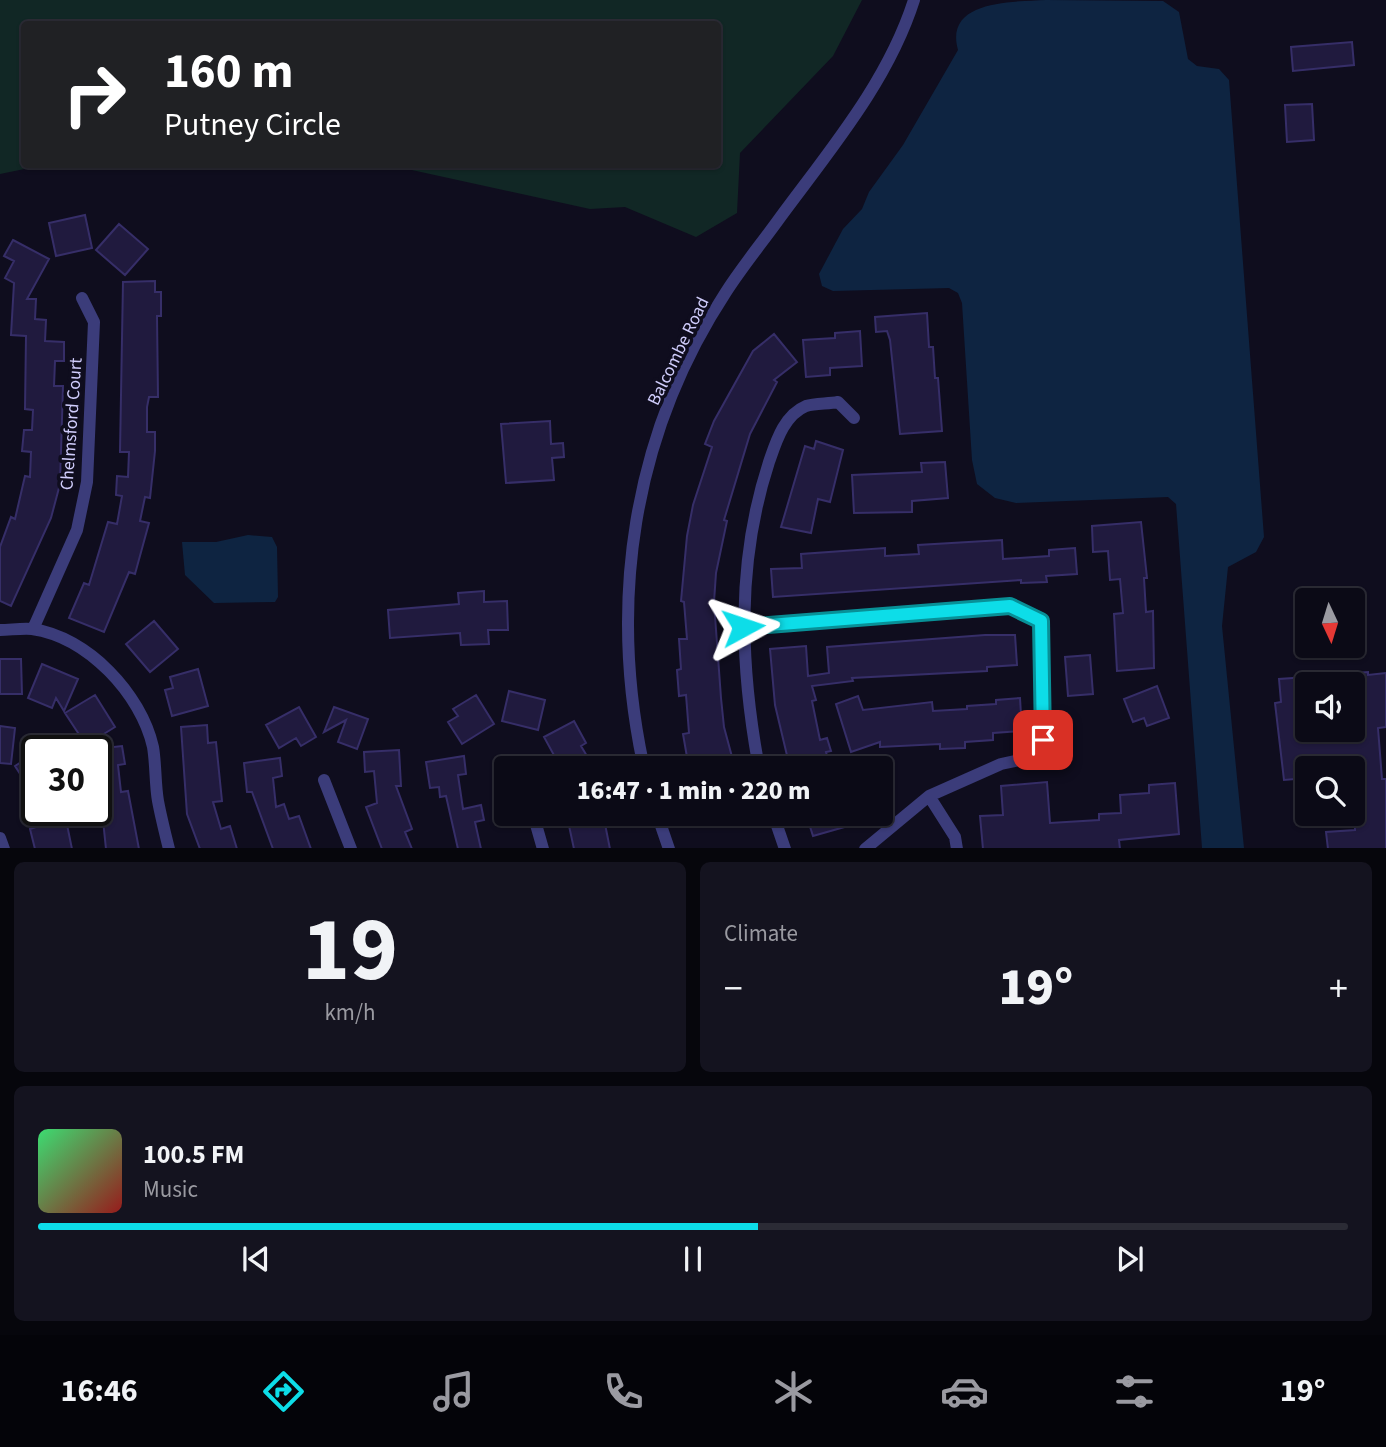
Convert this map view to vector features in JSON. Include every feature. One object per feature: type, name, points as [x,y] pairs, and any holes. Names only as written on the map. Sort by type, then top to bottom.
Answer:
[{"type":"street","name":"Balcombe Road","points":[[641,756],[633,720],[627,584],[640,493],[672,396],[725,293],[869,94],[914,0]]},
{"type":"street","name":"Chelmsford Court","points":[[33,629],[77,530],[87,482],[94,322],[82,298]]},
{"type":"street","points":[[757,756],[747,701],[743,627],[745,574],[755,506],[776,441],[790,418],[806,406],[838,402],[854,418]]},
{"type":"street","points":[[743,627],[1010,606],[1041,621],[1043,740],[1033,757],[1001,764],[929,796],[866,848]]},
{"type":"street","points":[[0,631],[33,629],[74,644],[99,660],[137,707],[153,747],[158,801],[169,848]]},
{"type":"street","points":[[324,780],[351,848]]},
{"type":"street","points":[[929,796],[955,837],[957,848]]},
{"type":"street","points":[[536,826],[543,848]]},
{"type":"street","points":[[661,826],[669,848]]},
{"type":"street","points":[[777,826],[785,848]]},
{"type":"green space","points":[[0,0],[862,0],[833,56],[740,153],[737,213],[696,237],[625,207],[590,209],[403,168],[721,168],[721,21],[21,21],[21,168],[29,168],[0,174]]},
{"type":"water","points":[[1046,0],[1163,1],[1179,12],[1188,59],[1197,66],[1219,69],[1229,80],[1264,537],[1256,552],[1228,567],[1222,626],[1244,848],[1202,848],[1176,504],[1168,497],[1016,503],[995,498],[977,484],[972,460],[962,303],[958,293],[949,288],[833,291],[822,286],[819,274],[843,229],[862,209],[869,192],[903,145],[958,50],[956,34],[961,21],[984,7]]},
{"type":"water","points":[[248,535],[272,537],[277,547],[278,597],[275,602],[214,603],[185,575],[182,542],[216,542]]},
{"type":"building","points":[[1352,42],[1354,65],[1293,71],[1291,47]]},
{"type":"building","points":[[1312,104],[1314,140],[1287,142],[1285,105]]},
{"type":"building","points":[[85,215],[92,248],[56,256],[49,223]]},
{"type":"building","points":[[119,224],[148,249],[125,275],[96,250]]},
{"type":"building","points":[[13,240],[49,259],[27,299],[36,299],[35,319],[46,320],[45,341],[64,342],[64,361],[55,361],[54,386],[63,386],[60,484],[51,518],[11,606],[0,601],[0,547],[11,517],[15,519],[25,476],[30,477],[31,452],[22,451],[24,430],[32,430],[33,410],[25,409],[26,336],[11,335],[14,283],[5,278],[14,261],[4,256]]},
{"type":"building","points":[[155,281],[155,292],[161,292],[161,316],[157,316],[158,397],[149,397],[147,432],[155,432],[155,451],[150,498],[145,497],[140,521],[149,523],[135,574],[129,572],[104,632],[69,618],[84,583],[89,585],[108,522],[117,524],[122,496],[116,495],[117,476],[128,477],[129,452],[120,452],[123,282]]},
{"type":"building","points":[[927,313],[929,347],[933,347],[935,378],[938,378],[942,431],[900,434],[890,340],[887,331],[876,332],[875,317]]},
{"type":"building","points":[[860,331],[862,366],[830,368],[830,375],[806,377],[803,340],[835,338],[835,333]]},
{"type":"building","points":[[774,334],[797,362],[774,380],[777,382],[750,434],[724,520],[727,521],[716,573],[714,602],[724,727],[732,756],[687,756],[683,734],[689,733],[686,695],[679,696],[677,670],[681,669],[679,639],[687,639],[684,602],[681,601],[687,536],[693,505],[712,447],[705,444],[714,421],[753,351]]},
{"type":"building","points":[[550,421],[551,444],[563,443],[564,457],[552,458],[554,480],[506,483],[501,424]]},
{"type":"building","points":[[816,441],[843,450],[830,502],[818,499],[811,533],[781,527],[805,446],[814,449]]},
{"type":"building","points":[[945,462],[948,498],[912,501],[912,512],[854,513],[852,475],[922,472],[921,463]]},
{"type":"building","points":[[1141,522],[1147,578],[1144,578],[1146,612],[1153,611],[1154,668],[1117,671],[1114,614],[1123,613],[1120,579],[1110,580],[1108,551],[1093,552],[1092,526]]},
{"type":"building","points":[[1002,540],[1003,559],[1049,556],[1049,550],[1075,548],[1077,574],[1046,576],[1047,582],[1021,583],[1021,580],[773,597],[771,569],[802,568],[801,554],[885,548],[885,556],[919,554],[918,545]]},
{"type":"building","points":[[484,591],[484,602],[507,601],[508,630],[488,630],[489,644],[461,645],[460,633],[390,638],[388,610],[459,604],[458,593]]},
{"type":"building","points":[[154,621],[178,649],[150,672],[126,644]]},
{"type":"building","points":[[1015,635],[1017,665],[987,667],[987,671],[852,678],[853,681],[812,686],[816,700],[812,701],[820,740],[827,738],[831,751],[826,752],[827,756],[787,756],[775,705],[770,649],[806,646],[808,676],[829,673],[827,647]]},
{"type":"building","points":[[1090,655],[1093,694],[1068,696],[1065,657]]},
{"type":"building","points":[[0,659],[21,659],[22,694],[0,694]]},
{"type":"building","points":[[42,664],[78,679],[64,711],[56,698],[52,708],[28,698]]},
{"type":"building","points":[[198,669],[208,706],[172,716],[165,690],[173,688],[170,677]]},
{"type":"building","points":[[1365,672],[1368,672],[1368,675],[1386,673],[1386,727],[1378,728],[1382,779],[1386,779],[1386,848],[1328,848],[1326,832],[1355,830],[1355,826],[1365,826],[1365,756],[1295,756],[1295,779],[1284,780],[1275,703],[1281,702],[1279,679],[1295,678],[1295,742],[1365,742]]},
{"type":"building","points":[[1157,686],[1169,718],[1147,726],[1144,718],[1133,722],[1124,699]]},
{"type":"building","points":[[509,691],[545,700],[538,730],[502,721]]},
{"type":"building","points":[[95,695],[115,727],[102,735],[79,735],[65,713]]},
{"type":"building","points":[[476,695],[494,724],[462,744],[448,722],[458,716],[453,709]]},
{"type":"building","points":[[858,696],[863,710],[932,702],[933,711],[967,709],[967,706],[996,704],[996,700],[1020,698],[1022,731],[993,733],[993,740],[965,742],[965,748],[940,749],[940,744],[880,747],[880,742],[851,752],[836,704]]},
{"type":"building","points":[[299,707],[316,737],[301,746],[296,738],[279,748],[266,725]]},
{"type":"building","points":[[334,707],[368,719],[357,749],[338,742],[346,720],[324,732]]},
{"type":"building","points":[[574,721],[586,743],[581,746],[587,756],[554,756],[544,737]]},
{"type":"building","points":[[207,725],[208,743],[216,742],[222,801],[213,802],[221,829],[230,826],[237,848],[200,848],[187,814],[181,727]]},
{"type":"building","points":[[0,726],[15,728],[11,764],[0,763]]},
{"type":"building","points":[[122,746],[125,764],[118,765],[121,792],[128,791],[139,848],[106,848],[104,826],[112,826],[112,747]]},
{"type":"building","points":[[399,750],[401,786],[396,786],[412,829],[405,832],[412,848],[382,848],[366,807],[377,803],[374,771],[365,772],[364,752]]},
{"type":"building","points":[[464,756],[466,774],[458,775],[463,809],[481,805],[484,820],[475,822],[481,848],[458,848],[446,796],[440,797],[439,787],[430,788],[426,762]]},
{"type":"building","points":[[280,758],[282,776],[273,778],[276,807],[284,804],[289,819],[299,816],[311,848],[273,848],[252,792],[247,792],[244,763]]},
{"type":"building","points":[[21,762],[21,775],[15,766]]},
{"type":"building","points":[[1047,782],[1050,823],[1099,820],[1099,814],[1121,813],[1120,795],[1149,793],[1149,785],[1175,783],[1179,834],[1119,840],[1120,848],[983,848],[980,816],[1003,815],[1001,786]]},
{"type":"building","points":[[36,826],[67,826],[72,848],[35,848],[30,829]]},
{"type":"building","points":[[569,826],[605,826],[610,848],[574,848]]},
{"type":"building","points":[[810,826],[848,826],[813,836]]},
{"type":"route","points":[[743,627],[1010,606],[1041,621],[1043,740]]}]
